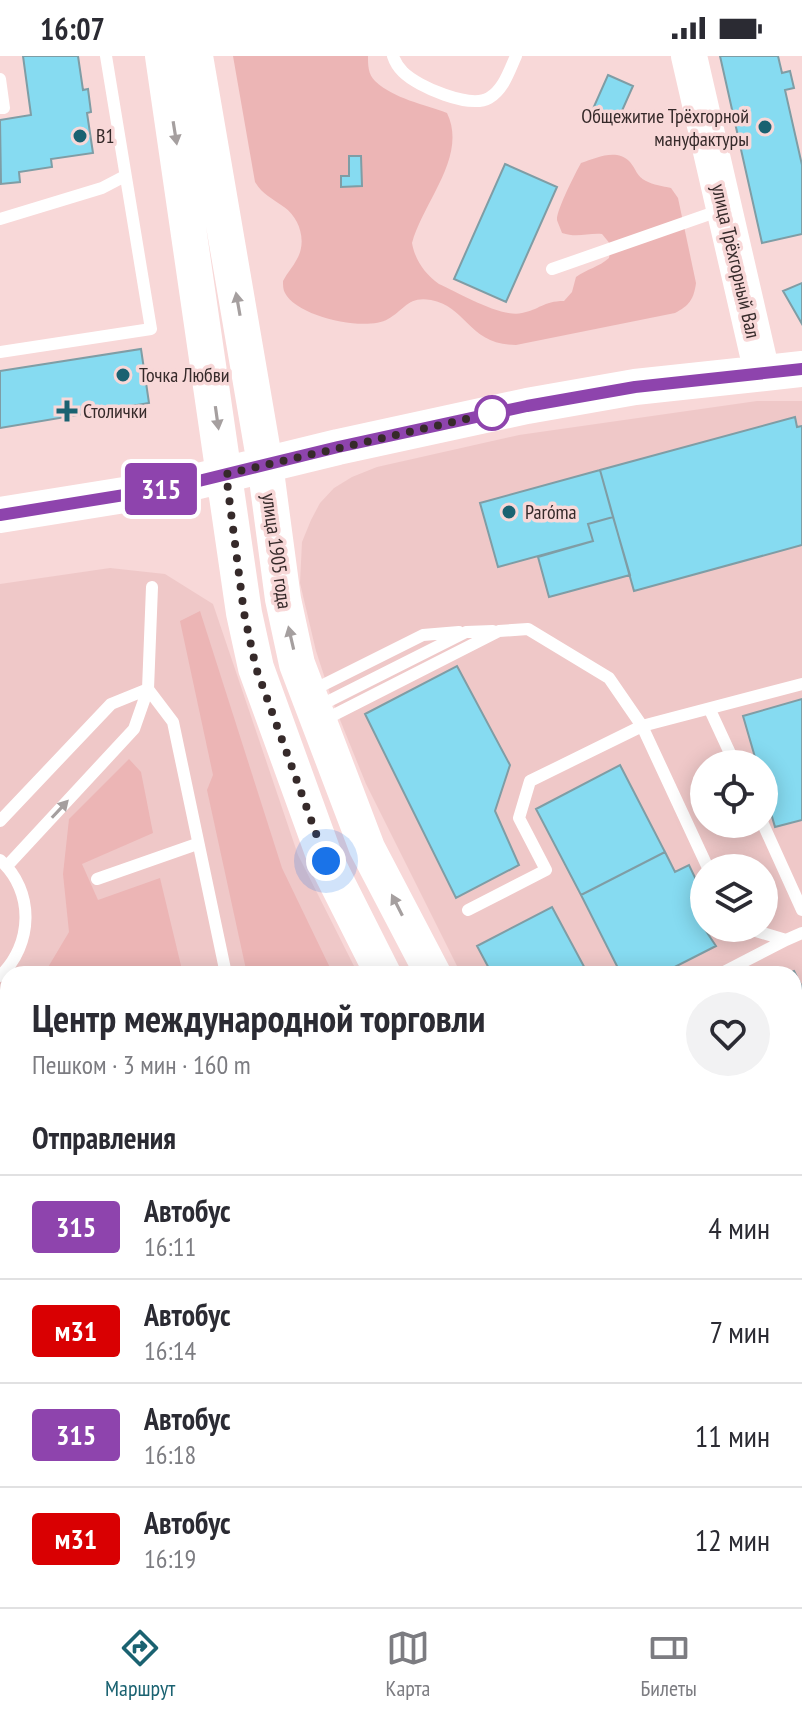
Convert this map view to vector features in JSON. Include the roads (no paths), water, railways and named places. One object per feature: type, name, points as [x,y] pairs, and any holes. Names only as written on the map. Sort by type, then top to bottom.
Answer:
[{"type":"main road","name":"улица 1905 года","points":[[163,56],[244,613],[256,668],[326,861],[379,966]]},
{"type":"main road","name":"улица 1905 года","points":[[195,56],[265,464],[283,599],[297,664],[367,848],[429,966]]},
{"type":"main road","name":"улица Трёхгорный Вал","points":[[689,56],[762,373]]},
{"type":"main road","points":[[0,515],[174,487],[527,406],[635,387],[802,369]]},
{"type":"lane","points":[[0,352],[151,329],[106,56]]},
{"type":"lane","points":[[393,56],[404,73],[414,80],[469,102],[480,102],[499,90],[516,56]]},
{"type":"lane","points":[[0,79],[4,108],[0,108]]},
{"type":"lane","points":[[0,219],[102,188],[125,176]]},
{"type":"lane","points":[[552,269],[724,209]]},
{"type":"lane","points":[[10,966],[23,942],[27,915],[21,889],[3,863],[134,729],[148,689],[152,587]]},
{"type":"lane","points":[[314,708],[466,632],[528,629],[609,678],[642,726],[701,854]]},
{"type":"lane","points":[[314,708],[499,631]]},
{"type":"lane","points":[[468,910],[546,870],[519,818],[530,781],[642,726],[802,684]]},
{"type":"lane","points":[[0,821],[111,704],[148,689]]},
{"type":"lane","points":[[148,689],[173,722],[224,966]]},
{"type":"lane","points":[[710,710],[729,750]]},
{"type":"lane","points":[[769,838],[802,910]]},
{"type":"lane","points":[[97,879],[197,844]]},
{"type":"lane","points":[[736,966],[802,933]]},
{"type":"lane","points":[[778,938],[786,940]]},
{"type":"place","name":"Общежитие Трёхгорной мануфактуры","points":[[765,127]]},
{"type":"place","name":"B1","points":[[80,136]]},
{"type":"place","name":"Точка Любви","points":[[123,375]]},
{"type":"place","name":"Столички","points":[[67,411]]},
{"type":"place","name":"Paróma","points":[[509,512]]}]
